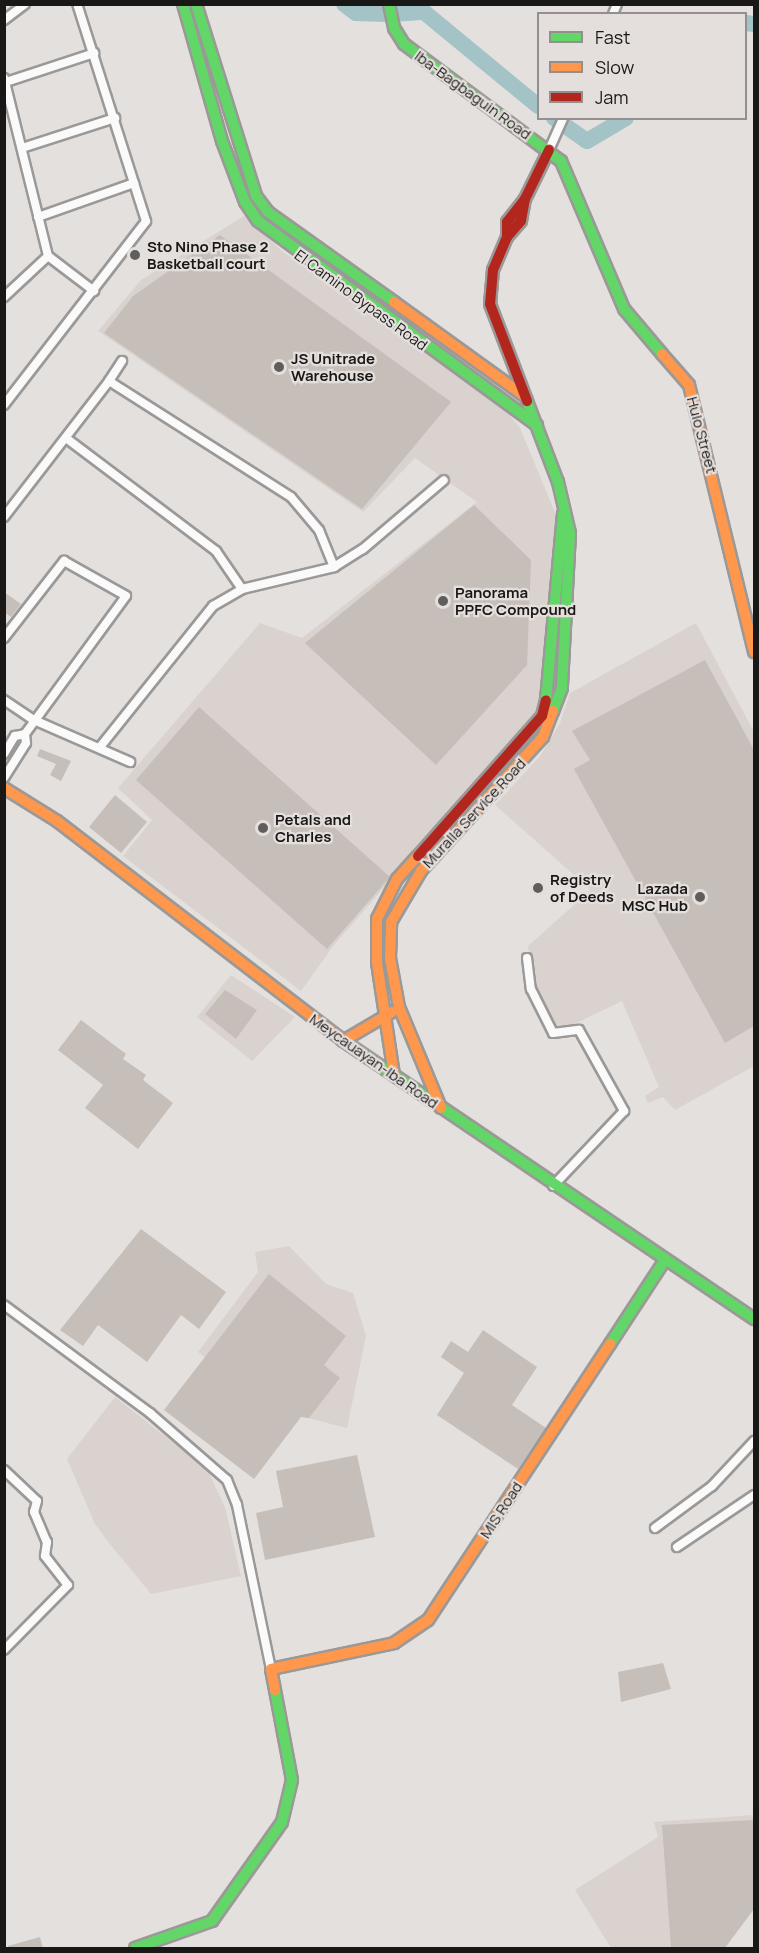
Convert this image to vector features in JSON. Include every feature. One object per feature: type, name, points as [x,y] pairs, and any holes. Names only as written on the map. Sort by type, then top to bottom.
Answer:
[{"type":"street","points":[[4,20],[25,4]]},
{"type":"street","points":[[4,405],[146,222],[77,4]]},
{"type":"street","name":"El Camino Bypass Road","points":[[183,4],[222,141],[245,202],[258,221],[337,282],[537,425]]},
{"type":"street","name":"El Camino Bypass Road","points":[[196,4],[237,145],[256,196],[268,212],[345,271],[523,395]]},
{"type":"street","name":"Iba-Bagbaguin Road","points":[[389,4],[394,28],[404,44],[549,150]]},
{"type":"street","points":[[94,53],[5,80],[48,256],[94,291]]},
{"type":"street","points":[[22,148],[114,118]]},
{"type":"street","points":[[549,150],[562,120]]},
{"type":"street","name":"Muralla Service Road","points":[[441,1108],[399,1007],[389,936],[395,909],[421,871],[543,737],[560,703],[570,533],[537,425],[495,324],[489,288],[507,237],[507,222],[525,199],[549,150]]},
{"type":"street","name":"Hulo Street","points":[[549,150],[574,184],[624,309],[689,386],[754,652]]},
{"type":"street","points":[[39,217],[134,183]]},
{"type":"street","points":[[258,221],[268,212]]},
{"type":"street","points":[[4,297],[48,256]]},
{"type":"street","points":[[337,282],[345,271]]},
{"type":"street","points":[[4,518],[122,361]]},
{"type":"street","points":[[490,372],[510,361]]},
{"type":"street","points":[[466,375],[475,362]]},
{"type":"street","points":[[109,381],[291,497],[319,530],[334,567]]},
{"type":"street","points":[[66,438],[216,551],[242,589]]},
{"type":"street","points":[[100,747],[213,606],[242,589],[334,567],[363,549],[444,480]]},
{"type":"street","name":"Muralla Service Road","points":[[394,1075],[375,935],[381,904],[397,879],[533,728],[547,702],[564,511]]},
{"type":"street","points":[[4,638],[64,561],[126,596],[34,720],[25,734],[26,743],[4,778]]},
{"type":"street","points":[[4,700],[34,720],[130,762]]},
{"type":"street","points":[[14,762],[4,755],[15,736],[25,734]]},
{"type":"street","name":"Meycauayan-Iba Road","points":[[4,788],[57,821],[343,1041],[754,1319]]},
{"type":"street","points":[[527,958],[531,989],[554,1033],[579,1030],[624,1111],[553,1185]]},
{"type":"street","points":[[343,1041],[399,1007]]},
{"type":"street","name":"MIS Road","points":[[271,1669],[394,1643],[428,1620],[665,1260]]},
{"type":"street","points":[[4,1305],[150,1413],[227,1480],[237,1505],[271,1669],[292,1780],[282,1822],[212,1921],[135,1948]]},
{"type":"street","points":[[655,1528],[712,1486],[754,1441]]},
{"type":"street","points":[[4,1470],[37,1501],[34,1512],[47,1542],[45,1556],[68,1585],[4,1650]]},
{"type":"street","points":[[677,1547],[754,1495]]},
{"type":"shaded area","points":[[244,216],[282,251],[506,410],[520,428],[556,515],[545,678],[536,713],[334,945],[301,991],[123,856],[152,820],[118,788],[260,623],[302,638],[477,502],[415,458],[363,512],[98,331],[141,280]]},
{"type":"shaded area","points":[[696,623],[754,732],[754,1066],[675,1110],[663,1097],[648,1103],[645,1096],[659,1087],[622,1001],[558,1032],[533,987],[528,946],[591,890],[495,805],[540,756],[560,723],[570,693]]},
{"type":"shaded area","points":[[231,975],[295,1017],[252,1061],[197,1017]]},
{"type":"shaded area","points":[[289,1246],[326,1284],[353,1293],[366,1336],[347,1428],[276,1410],[198,1352],[258,1272],[255,1252]]},
{"type":"shaded area","points":[[115,1397],[207,1469],[225,1507],[241,1576],[151,1594],[95,1524],[67,1459]]},
{"type":"shaded area","points":[[754,1815],[754,1904],[722,1948],[611,1948],[575,1890],[658,1837],[654,1822]]},
{"type":"building","name":"JS Unitrade Warehouse","points":[[220,235],[451,402],[362,509],[104,333],[133,296]]},
{"type":"building","name":"Panorama PPFC Compound","points":[[474,505],[531,560],[527,665],[436,765],[305,643]]},
{"type":"building","points":[[4,592],[21,604],[11,617],[4,612]]},
{"type":"building","name":"Lazada MSC Hub","points":[[705,660],[754,750],[754,1026],[725,1043],[574,769],[590,760],[572,731]]},
{"type":"building","name":"Petals and Charles","points":[[199,707],[390,877],[327,949],[136,780]]},
{"type":"building","points":[[40,749],[71,761],[61,781],[50,775],[56,764],[37,756]]},
{"type":"building","points":[[115,795],[147,822],[121,853],[89,827]]},
{"type":"building","points":[[225,990],[257,1010],[236,1039],[205,1014]]},
{"type":"building","points":[[81,1020],[126,1054],[123,1059],[146,1075],[143,1080],[173,1103],[138,1149],[85,1108],[103,1085],[58,1050]]},
{"type":"building","points":[[141,1229],[226,1292],[199,1329],[181,1315],[147,1362],[98,1325],[83,1346],[60,1330]]},
{"type":"building","points":[[269,1274],[346,1336],[324,1365],[340,1378],[309,1418],[301,1417],[254,1479],[164,1410]]},
{"type":"building","points":[[483,1330],[537,1367],[512,1405],[546,1428],[518,1469],[437,1415],[464,1373],[441,1357],[451,1341],[468,1352]]},
{"type":"building","points":[[357,1455],[375,1537],[265,1560],[256,1513],[283,1507],[276,1471]]},
{"type":"building","points":[[663,1663],[671,1689],[621,1702],[618,1672]]},
{"type":"building","points":[[754,1820],[754,1909],[725,1948],[671,1948],[662,1825]]},
{"type":"building","points":[[40,1937],[43,1948],[8,1948],[8,1946]]},
{"type":"waterway","points":[[344,4],[356,13],[386,14]]},
{"type":"waterway","points":[[393,14],[424,12],[537,105]]},
{"type":"waterway","points":[[747,23],[754,24]]},
{"type":"waterway","points":[[557,120],[587,141],[623,120]]},
{"type":"traffic: fast","points":[[183,4],[222,141],[245,202],[258,221],[537,425]]},
{"type":"traffic: fast","points":[[196,4],[256,196],[268,212],[394,302]]},
{"type":"traffic: fast","points":[[389,4],[394,28],[404,44],[561,161],[624,309],[662,354]]},
{"type":"traffic: fast","points":[[527,401],[558,482],[570,533],[562,688],[553,711]]},
{"type":"traffic: fast","points":[[546,700],[563,514]]},
{"type":"traffic: fast","points":[[342,1040],[754,1319]]},
{"type":"traffic: fast","points":[[610,1344],[665,1260]]},
{"type":"traffic: fast","points":[[135,1948],[212,1921],[282,1822],[292,1780],[275,1690]]},
{"type":"traffic: slow","points":[[394,302],[523,395]]},
{"type":"traffic: slow","points":[[662,354],[689,385],[754,652]]},
{"type":"traffic: slow","points":[[441,1108],[399,1007],[390,958],[391,922],[421,871],[543,737],[553,711]]},
{"type":"traffic: slow","points":[[4,788],[57,821],[342,1040]]},
{"type":"traffic: slow","points":[[394,1075],[377,963],[377,919],[397,879],[418,856]]},
{"type":"traffic: slow","points":[[343,1041],[392,1012]]},
{"type":"traffic: slow","points":[[275,1690],[271,1669],[394,1643],[428,1620],[610,1344]]},
{"type":"traffic: jam","points":[[507,237],[521,221],[525,199],[549,150]]},
{"type":"traffic: jam","points":[[525,199],[507,222],[507,237],[493,270],[490,304],[527,401]]},
{"type":"traffic: jam","points":[[418,856],[542,716],[546,700]]},
{"type":"place","name":"Sto Nino Phase 2 Basketball court","points":[[135,255]]},
{"type":"place","name":"JS Unitrade Warehouse","points":[[279,367]]},
{"type":"place","name":"Panorama PPFC Compound","points":[[443,601]]},
{"type":"place","name":"Petals and Charles","points":[[263,828]]},
{"type":"place","name":"Registry of Deeds","points":[[538,888]]},
{"type":"place","name":"Lazada MSC Hub","points":[[700,897]]}]
